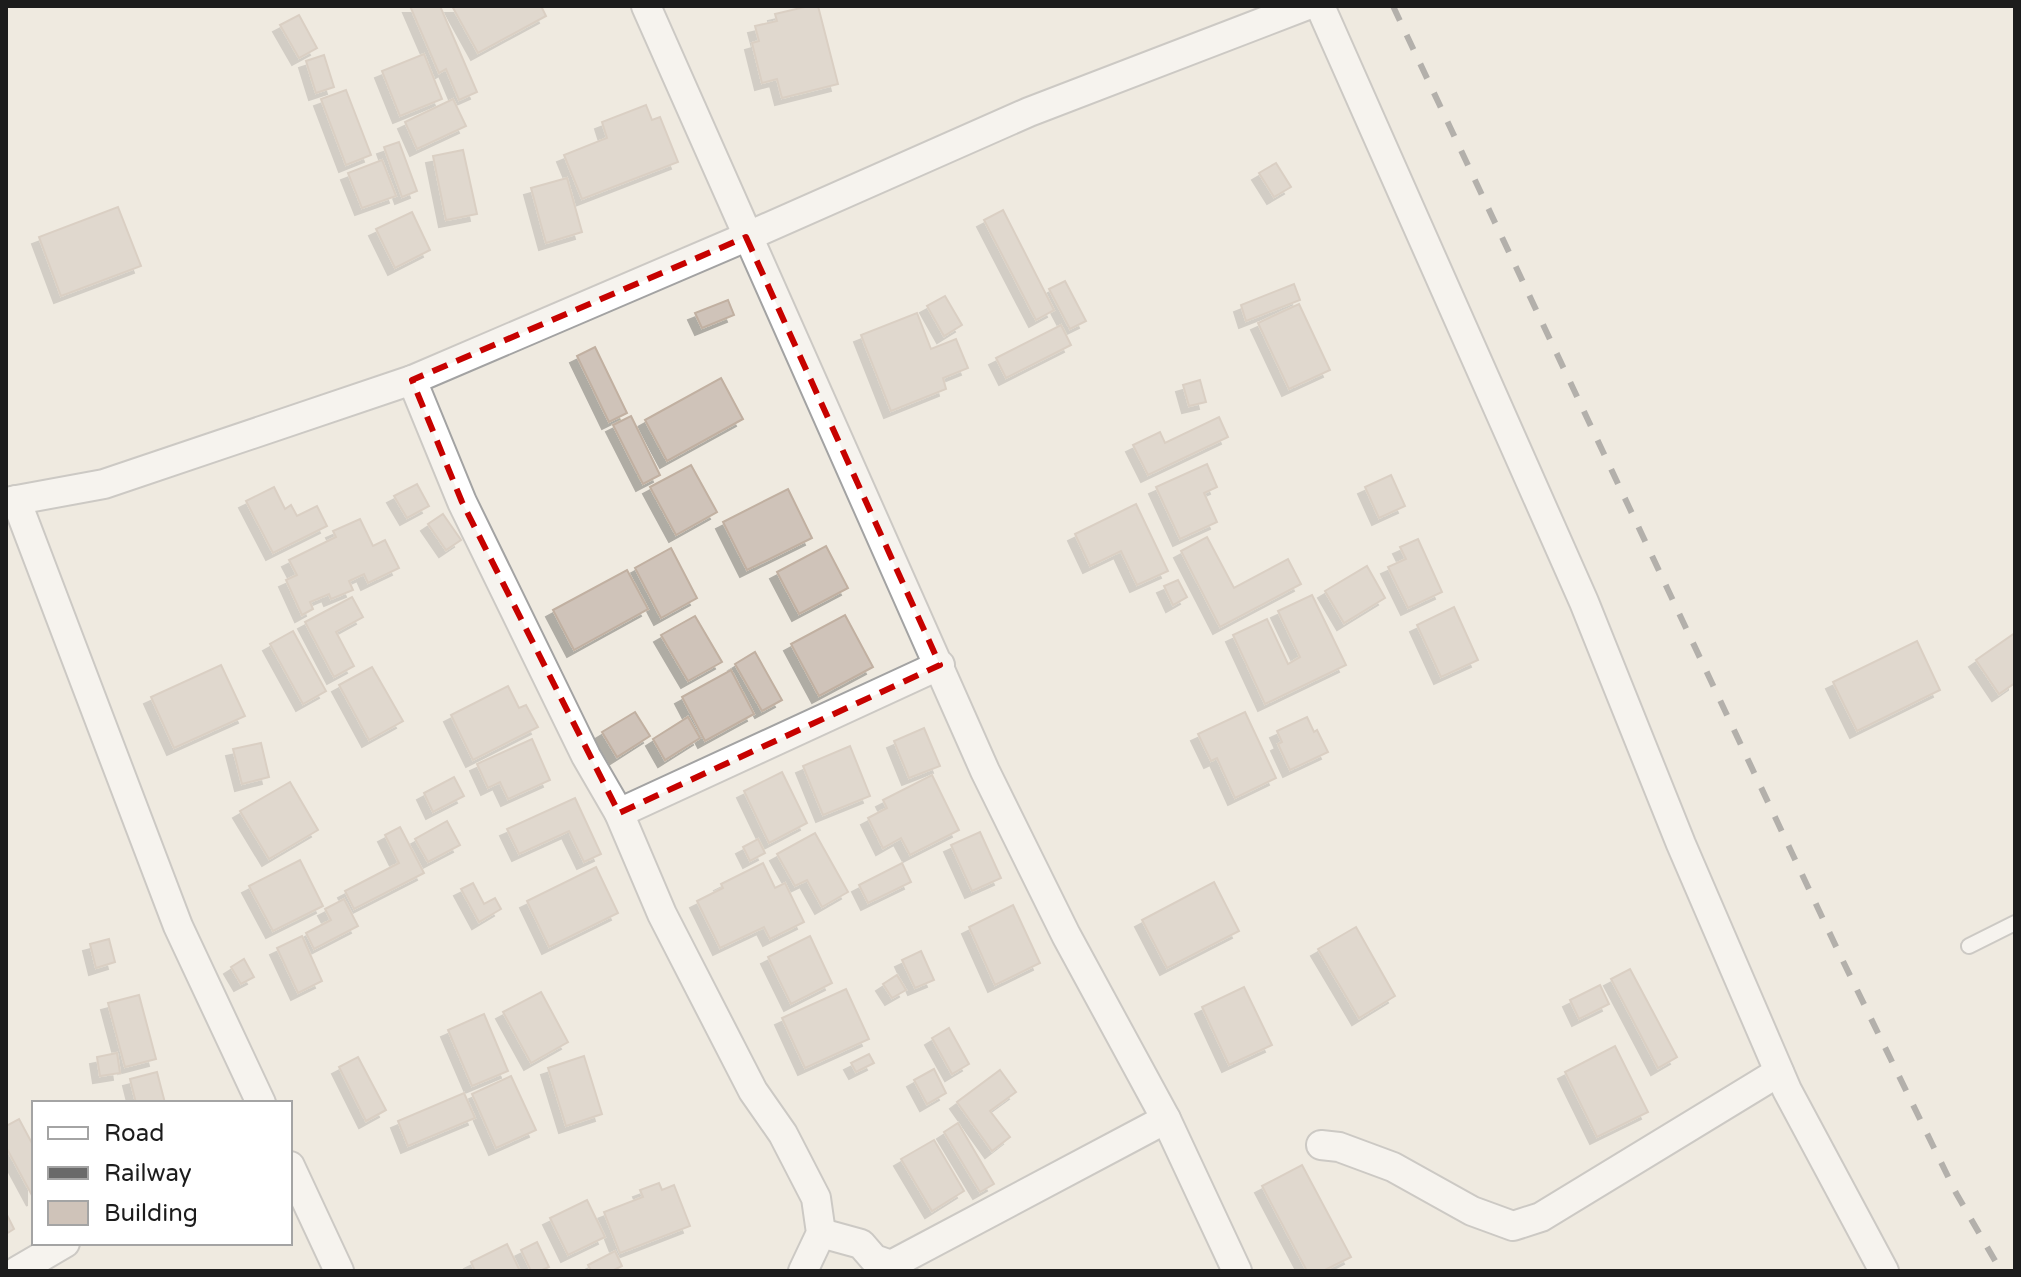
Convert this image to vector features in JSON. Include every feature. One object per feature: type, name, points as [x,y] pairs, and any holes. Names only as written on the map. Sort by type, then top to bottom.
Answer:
[{"type":"street","points":[[646,6],[985,771],[1052,907],[1166,1119],[1237,1271]]},
{"type":"street","points":[[260,1101],[178,926],[11,501],[104,484],[412,380],[1029,112],[1305,6]]},
{"type":"street","points":[[1320,6],[1584,602],[1681,844],[1779,1072],[1884,1271]]},
{"type":"street","points":[[412,380],[462,502],[586,756],[619,813],[662,914],[753,1091],[783,1134],[816,1198],[821,1233],[803,1271]]},
{"type":"street","points":[[619,813],[940,665]]},
{"type":"street","points":[[1321,1145],[1339,1147],[1393,1167],[1472,1211],[1513,1226],[1541,1217],[1779,1072]]},
{"type":"street","points":[[821,1233],[861,1244],[874,1259],[891,1265],[1166,1119]]},
{"type":"street","points":[[292,1170],[339,1271]]},
{"type":"street","points":[[17,1271],[62,1245]]},
{"type":"lane","points":[[1969,946],[2015,923]]},
{"type":"highlighted area","points":[[746,237],[940,665],[619,813],[462,502],[412,380]]},
{"type":"building","points":[[410,6],[440,6],[477,92],[459,100],[446,69],[439,73]]},
{"type":"building","points":[[452,6],[541,6],[546,16],[478,53]]},
{"type":"building","points":[[818,6],[838,84],[782,98],[777,79],[762,83],[752,43],[759,41],[755,26],[777,21],[775,14]]},
{"type":"building","points":[[299,15],[317,48],[299,58],[280,25]]},
{"type":"building","points":[[424,54],[442,99],[400,116],[382,71]]},
{"type":"building","points":[[324,55],[334,87],[316,93],[306,61]]},
{"type":"building","points":[[346,90],[371,155],[346,165],[321,99]]},
{"type":"building","points":[[453,99],[466,126],[417,149],[405,122]]},
{"type":"building","points":[[646,105],[652,120],[660,117],[678,162],[582,199],[564,155],[607,138],[602,122]]},
{"type":"building","points":[[399,142],[417,191],[402,197],[384,147]]},
{"type":"building","points":[[463,150],[477,214],[446,220],[433,156]]},
{"type":"building","points":[[382,160],[396,196],[362,208],[348,173]]},
{"type":"building","points":[[1276,163],[1291,187],[1274,197],[1259,173]]},
{"type":"building","points":[[567,178],[582,232],[546,243],[531,188]]},
{"type":"building","points":[[118,207],[141,266],[61,296],[39,237]]},
{"type":"building","points":[[1003,210],[1054,310],[1036,320],[984,220]]},
{"type":"building","points":[[412,212],[430,250],[395,268],[376,229]]},
{"type":"building","points":[[1065,281],[1086,321],[1070,329],[1049,289]]},
{"type":"building","points":[[1294,284],[1300,300],[1246,321],[1241,305]]},
{"type":"building","points":[[945,296],[962,325],[944,336],[927,306]]},
{"type":"building","points":[[728,300],[734,315],[702,328],[695,313]]},
{"type":"building","points":[[1299,304],[1330,370],[1289,389],[1258,323]]},
{"type":"building","points":[[917,313],[931,349],[956,339],[968,368],[943,378],[946,389],[891,411],[861,335]]},
{"type":"building","points":[[1061,325],[1071,345],[1006,378],[996,358]]},
{"type":"building","points":[[595,347],[627,413],[609,422],[577,356]]},
{"type":"building","points":[[721,378],[743,419],[667,461],[645,420]]},
{"type":"building","points":[[1200,380],[1206,402],[1189,406],[1183,385]]},
{"type":"building","points":[[631,416],[660,475],[643,484],[613,425]]},
{"type":"building","points":[[1219,417],[1228,437],[1148,475],[1133,445],[1160,432],[1165,443]]},
{"type":"building","points":[[1207,464],[1217,487],[1204,493],[1217,522],[1180,539],[1156,487]]},
{"type":"building","points":[[691,465],[717,512],[676,535],[650,487]]},
{"type":"building","points":[[1391,475],[1405,506],[1379,518],[1365,487]]},
{"type":"building","points":[[417,484],[429,506],[407,518],[394,496]]},
{"type":"building","points":[[274,487],[285,509],[291,505],[297,516],[317,506],[327,526],[273,553],[246,501]]},
{"type":"building","points":[[788,489],[812,538],[747,570],[723,522]]},
{"type":"building","points":[[1136,504],[1168,571],[1137,585],[1121,551],[1090,566],[1075,534]]},
{"type":"building","points":[[443,514],[461,540],[446,550],[428,524]]},
{"type":"building","points":[[360,519],[373,546],[385,540],[399,568],[368,583],[364,574],[349,581],[353,590],[331,599],[329,594],[310,602],[313,609],[302,615],[286,580],[297,575],[289,560],[336,537],[333,531]]},
{"type":"building","points":[[1207,537],[1234,588],[1288,559],[1301,584],[1220,627],[1181,551]]},
{"type":"building","points":[[1418,539],[1442,592],[1408,608],[1388,567],[1406,559],[1400,547]]},
{"type":"building","points":[[826,546],[848,588],[799,614],[777,572]]},
{"type":"building","points":[[671,548],[697,598],[661,618],[635,568]]},
{"type":"building","points":[[1367,566],[1385,598],[1344,623],[1325,591]]},
{"type":"building","points":[[627,570],[648,609],[574,650],[553,610]]},
{"type":"building","points":[[1178,580],[1187,597],[1173,605],[1164,586]]},
{"type":"building","points":[[1312,595],[1346,665],[1265,704],[1233,635],[1267,619],[1288,664],[1300,657],[1278,611]]},
{"type":"building","points":[[352,597],[363,617],[336,632],[354,666],[334,677],[305,622]]},
{"type":"building","points":[[1454,607],[1478,660],[1441,677],[1417,625]]},
{"type":"building","points":[[845,615],[873,667],[819,696],[791,644]]},
{"type":"building","points":[[695,616],[722,662],[688,681],[661,635]]},
{"type":"building","points":[[293,631],[326,691],[303,704],[270,644]]},
{"type":"building","points":[[2015,633],[2015,683],[1999,694],[1976,660]]},
{"type":"building","points":[[1917,641],[1940,690],[1857,731],[1833,682]]},
{"type":"building","points":[[755,652],[782,700],[762,711],[735,664]]},
{"type":"building","points":[[221,665],[245,716],[174,748],[151,697]]},
{"type":"building","points":[[372,667],[403,721],[369,740],[339,685]]},
{"type":"building","points":[[731,670],[754,714],[705,741],[682,697]]},
{"type":"building","points":[[508,686],[519,708],[526,705],[538,727],[473,760],[451,715]]},
{"type":"building","points":[[635,712],[650,736],[617,757],[602,732]]},
{"type":"building","points":[[1245,712],[1276,778],[1235,798],[1217,758],[1211,761],[1198,734]]},
{"type":"building","points":[[688,717],[700,738],[665,760],[653,739]]},
{"type":"building","points":[[1307,717],[1328,752],[1290,770],[1278,744],[1282,742],[1277,731]]},
{"type":"building","points":[[924,728],[940,766],[909,778],[894,741]]},
{"type":"building","points":[[532,739],[550,780],[508,799],[500,782],[488,788],[477,764]]},
{"type":"building","points":[[261,743],[269,777],[242,784],[233,749]]},
{"type":"building","points":[[850,746],[870,796],[823,815],[803,766]]},
{"type":"building","points":[[782,772],[807,823],[769,843],[744,791]]},
{"type":"building","points":[[932,775],[959,830],[910,855],[901,838],[883,848],[868,818],[887,808],[883,800]]},
{"type":"building","points":[[454,777],[464,796],[433,812],[424,793]]},
{"type":"building","points":[[290,782],[318,830],[269,859],[240,811]]},
{"type":"building","points":[[575,798],[601,854],[584,862],[569,831],[519,854],[507,829]]},
{"type":"building","points":[[447,821],[460,845],[428,862],[415,839]]},
{"type":"building","points":[[400,827],[424,873],[354,909],[345,891],[399,863],[385,835]]},
{"type":"building","points":[[980,832],[1001,878],[972,891],[951,845]]},
{"type":"building","points":[[815,833],[848,892],[822,907],[807,880],[795,886],[777,854]]},
{"type":"building","points":[[758,839],[765,853],[750,861],[743,847]]},
{"type":"building","points":[[300,860],[323,906],[273,931],[249,886]]},
{"type":"building","points":[[763,863],[775,888],[785,883],[804,922],[770,939],[764,927],[720,948],[697,901],[723,888],[721,884]]},
{"type":"building","points":[[902,863],[911,882],[868,903],[859,885]]},
{"type":"building","points":[[596,867],[618,913],[549,947],[527,901]]},
{"type":"building","points":[[1214,882],[1239,931],[1167,968],[1142,920]]},
{"type":"building","points":[[473,883],[484,904],[495,898],[501,909],[479,922],[461,889]]},
{"type":"building","points":[[344,899],[358,926],[314,949],[306,933],[331,920],[325,909]]},
{"type":"building","points":[[1013,905],[1040,963],[995,985],[969,927]]},
{"type":"building","points":[[1356,927],[1395,996],[1359,1018],[1318,949]]},
{"type":"building","points":[[302,936],[322,981],[298,993],[277,948]]},
{"type":"building","points":[[810,936],[832,983],[791,1004],[768,957]]},
{"type":"building","points":[[109,939],[115,962],[96,968],[90,944]]},
{"type":"building","points":[[921,951],[934,980],[915,988],[902,960]]},
{"type":"building","points":[[244,959],[254,977],[241,984],[231,967]]},
{"type":"building","points":[[1630,969],[1677,1057],[1658,1068],[1611,979]]},
{"type":"building","points":[[897,975],[906,990],[892,998],[883,984]]},
{"type":"building","points":[[1600,985],[1609,1004],[1579,1019],[1570,1000]]},
{"type":"building","points":[[1244,987],[1272,1045],[1229,1065],[1202,1007]]},
{"type":"building","points":[[846,989],[869,1039],[805,1068],[782,1018]]},
{"type":"building","points":[[541,992],[568,1042],[531,1063],[503,1012]]},
{"type":"building","points":[[139,995],[156,1059],[125,1067],[108,1003]]},
{"type":"building","points":[[484,1014],[508,1071],[472,1086],[448,1030]]},
{"type":"building","points":[[949,1028],[969,1064],[952,1074],[932,1038]]},
{"type":"building","points":[[1615,1046],[1648,1112],[1597,1137],[1565,1072]]},
{"type":"building","points":[[117,1053],[120,1073],[100,1076],[97,1057]]},
{"type":"building","points":[[869,1054],[874,1063],[856,1072],[851,1063]]},
{"type":"building","points":[[584,1056],[602,1114],[566,1126],[548,1068]]},
{"type":"building","points":[[358,1057],[386,1110],[366,1121],[339,1067]]},
{"type":"building","points":[[934,1069],[946,1093],[927,1104],[914,1080]]},
{"type":"building","points":[[1000,1070],[1016,1092],[990,1111],[1010,1137],[992,1151],[957,1102]]},
{"type":"building","points":[[157,1072],[164,1101],[136,1101],[130,1079]]},
{"type":"building","points":[[511,1076],[536,1130],[496,1148],[472,1094]]},
{"type":"building","points":[[464,1093],[475,1118],[408,1146],[398,1121]]},
{"type":"building","points":[[19,1119],[32,1143],[32,1195],[6,1147],[6,1126]]},
{"type":"building","points":[[958,1123],[994,1184],[980,1192],[944,1132]]},
{"type":"building","points":[[934,1140],[964,1191],[932,1211],[901,1159]]},
{"type":"building","points":[[1302,1165],[1351,1257],[1323,1271],[1307,1271],[1262,1186]]},
{"type":"building","points":[[659,1183],[662,1190],[674,1185],[690,1226],[620,1253],[604,1212],[643,1197],[640,1190]]},
{"type":"building","points":[[587,1200],[605,1237],[568,1255],[550,1218]]},
{"type":"building","points":[[6,1213],[14,1229],[6,1234]]},
{"type":"building","points":[[537,1242],[549,1267],[531,1271],[521,1250]]},
{"type":"building","points":[[507,1244],[520,1271],[475,1271],[471,1262]]},
{"type":"building","points":[[615,1251],[622,1266],[612,1271],[591,1271],[588,1265]]},
{"type":"railway","points":[[1393,6],[1840,955],[1956,1193],[2001,1271]]}]
